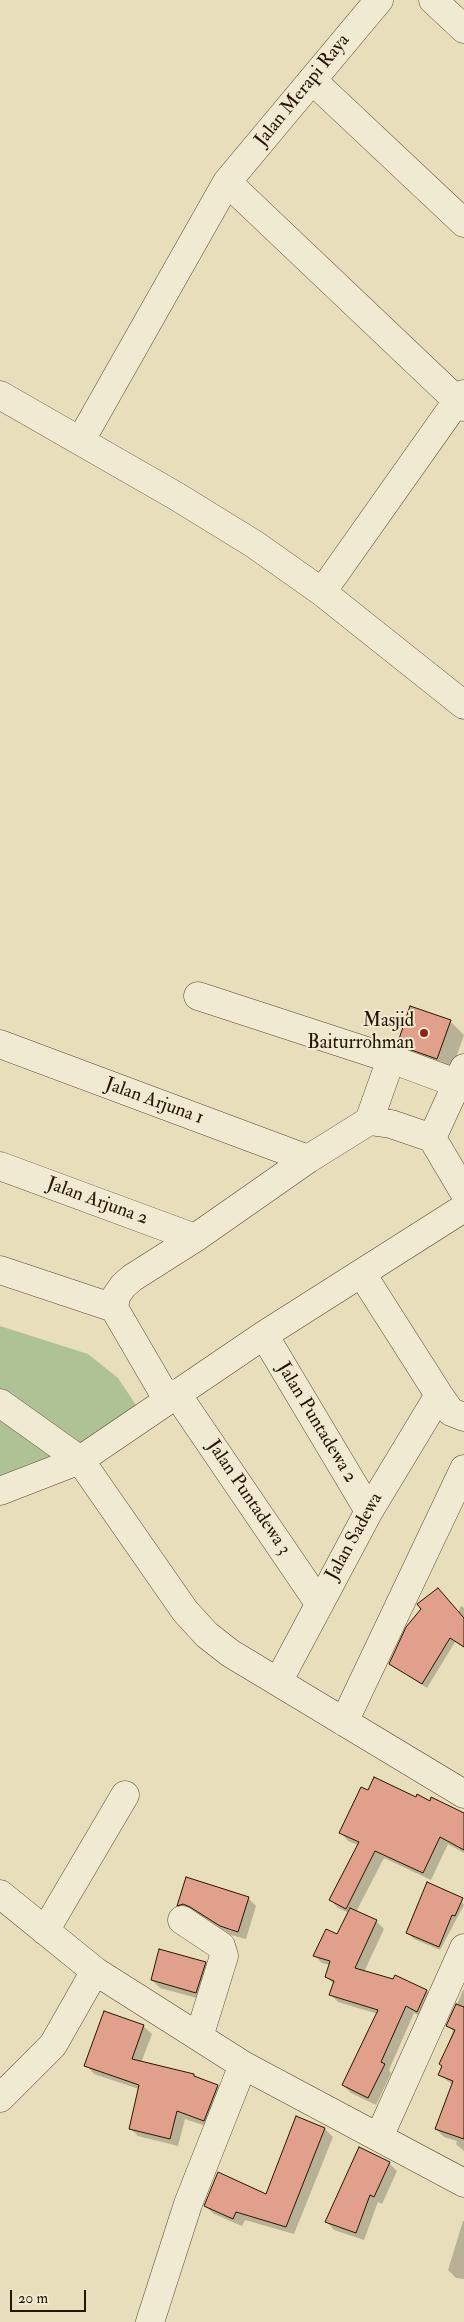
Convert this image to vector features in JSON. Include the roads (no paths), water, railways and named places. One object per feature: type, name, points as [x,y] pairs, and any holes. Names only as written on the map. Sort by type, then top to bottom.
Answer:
[{"type":"street","name":"Jalan Merapi Raya","points":[[81,440],[227,182],[379,0]]},
{"type":"street","points":[[433,0],[464,29]]},
{"type":"street","points":[[312,80],[464,223]]},
{"type":"street","points":[[227,182],[462,400],[322,592]]},
{"type":"street","points":[[0,395],[81,440],[254,544],[322,592],[464,706]]},
{"type":"street","points":[[198,996],[391,1059],[462,1080],[432,1138]]},
{"type":"street","name":"Jalan Arjuna 1","points":[[0,1044],[308,1159]]},
{"type":"street","points":[[0,1270],[114,1308],[116,1296],[132,1278],[194,1238],[308,1159],[369,1121],[391,1059]]},
{"type":"street","points":[[369,1121],[391,1124],[432,1138],[464,1192]]},
{"type":"street","name":"Jalan Arjuna 2","points":[[0,1166],[194,1238]]},
{"type":"street","points":[[0,1491],[80,1460],[264,1334],[464,1208]]},
{"type":"street","points":[[362,1274],[439,1396],[451,1412],[464,1418]]},
{"type":"street","name":"Jalan Puntadewa 3","points":[[114,1308],[172,1396],[319,1602]]},
{"type":"street","name":"Jalan Puntadewa 2","points":[[264,1334],[369,1511]]},
{"type":"street","name":"Jalan Sadewa","points":[[278,1682],[369,1511],[439,1396]]},
{"type":"street","points":[[0,1404],[80,1460],[186,1611],[207,1635],[230,1653],[464,1794]]},
{"type":"street","points":[[344,1722],[464,1469]]},
{"type":"street","points":[[45,1931],[125,1795]]},
{"type":"street","points":[[0,1894],[95,1971],[243,2065],[464,2183]]},
{"type":"street","points":[[182,1920],[221,1946],[224,1956],[199,2037]]},
{"type":"street","points":[[378,2137],[464,1948]]},
{"type":"street","points":[[0,2098],[53,2044],[95,1971]]},
{"type":"street","points":[[150,2322],[188,2204],[243,2065]]},
{"type":"place","name":"Masjid Baiturrohman","points":[[424,1033]]}]
